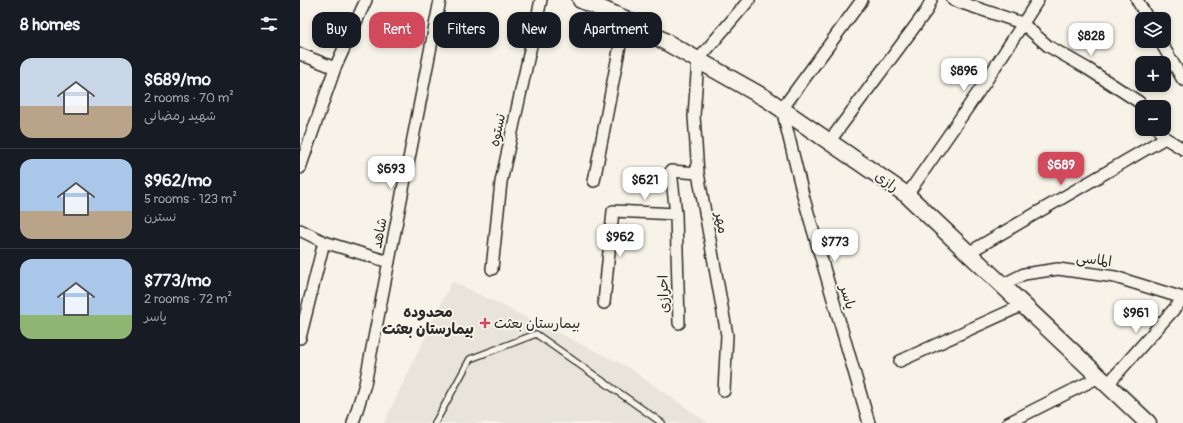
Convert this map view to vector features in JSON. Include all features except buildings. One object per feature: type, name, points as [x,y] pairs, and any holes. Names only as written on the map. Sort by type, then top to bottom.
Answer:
[{"type":"main road","name":"رازی","points":[[581,0],[603,4],[615,12]]},
{"type":"main road","name":"رازی","points":[[662,40],[767,99],[907,195],[1145,422]]},
{"type":"street","points":[[300,163],[335,68],[366,0]]},
{"type":"street","name":"شاهد","points":[[353,423],[365,384],[440,0]]},
{"type":"street","name":"نستوه","points":[[492,269],[501,182],[541,0]]},
{"type":"street","points":[[698,60],[749,0]]},
{"type":"street","points":[[782,109],[862,0]]},
{"type":"street","points":[[829,142],[927,10],[931,0]]},
{"type":"street","points":[[953,0],[1022,23],[1048,46],[1088,69],[1136,100]]},
{"type":"street","points":[[907,195],[986,81],[1038,0]]},
{"type":"street","points":[[1137,0],[1144,12]]},
{"type":"street","points":[[594,181],[619,48]]},
{"type":"street","points":[[1164,48],[1183,80]]},
{"type":"street","points":[[300,54],[335,68]]},
{"type":"street","name":"مهر","points":[[698,60],[694,116],[698,173],[727,336],[724,391]]},
{"type":"street","name":"یاسر","points":[[782,109],[804,199],[869,423]]},
{"type":"street","points":[[968,253],[1120,165],[1170,138],[1183,149]]},
{"type":"street","name":"احرازی","points":[[679,323],[676,214],[671,171],[698,173]]},
{"type":"street","points":[[604,303],[613,211],[676,214]]},
{"type":"street","points":[[300,230],[324,242],[389,262]]},
{"type":"street","points":[[300,338],[324,242]]},
{"type":"street","name":"الماسی","points":[[1002,285],[1024,274],[1058,269],[1115,277],[1183,299],[1103,381]]},
{"type":"street","points":[[900,361],[1023,305]]},
{"type":"street","points":[[1008,423],[1103,381]]},
{"type":"lane","points":[[434,423],[470,359],[536,334],[662,423]]},
{"type":"shaded area","name":"بیمارستان بعثت","points":[[452,281],[626,366],[708,423],[384,423]]},
{"type":"place","name":"بیمارستان بعثت","points":[[485,323]]},
{"type":"district","name":"محدوده بیمارستان بعثت","points":[[428,320]]}]
